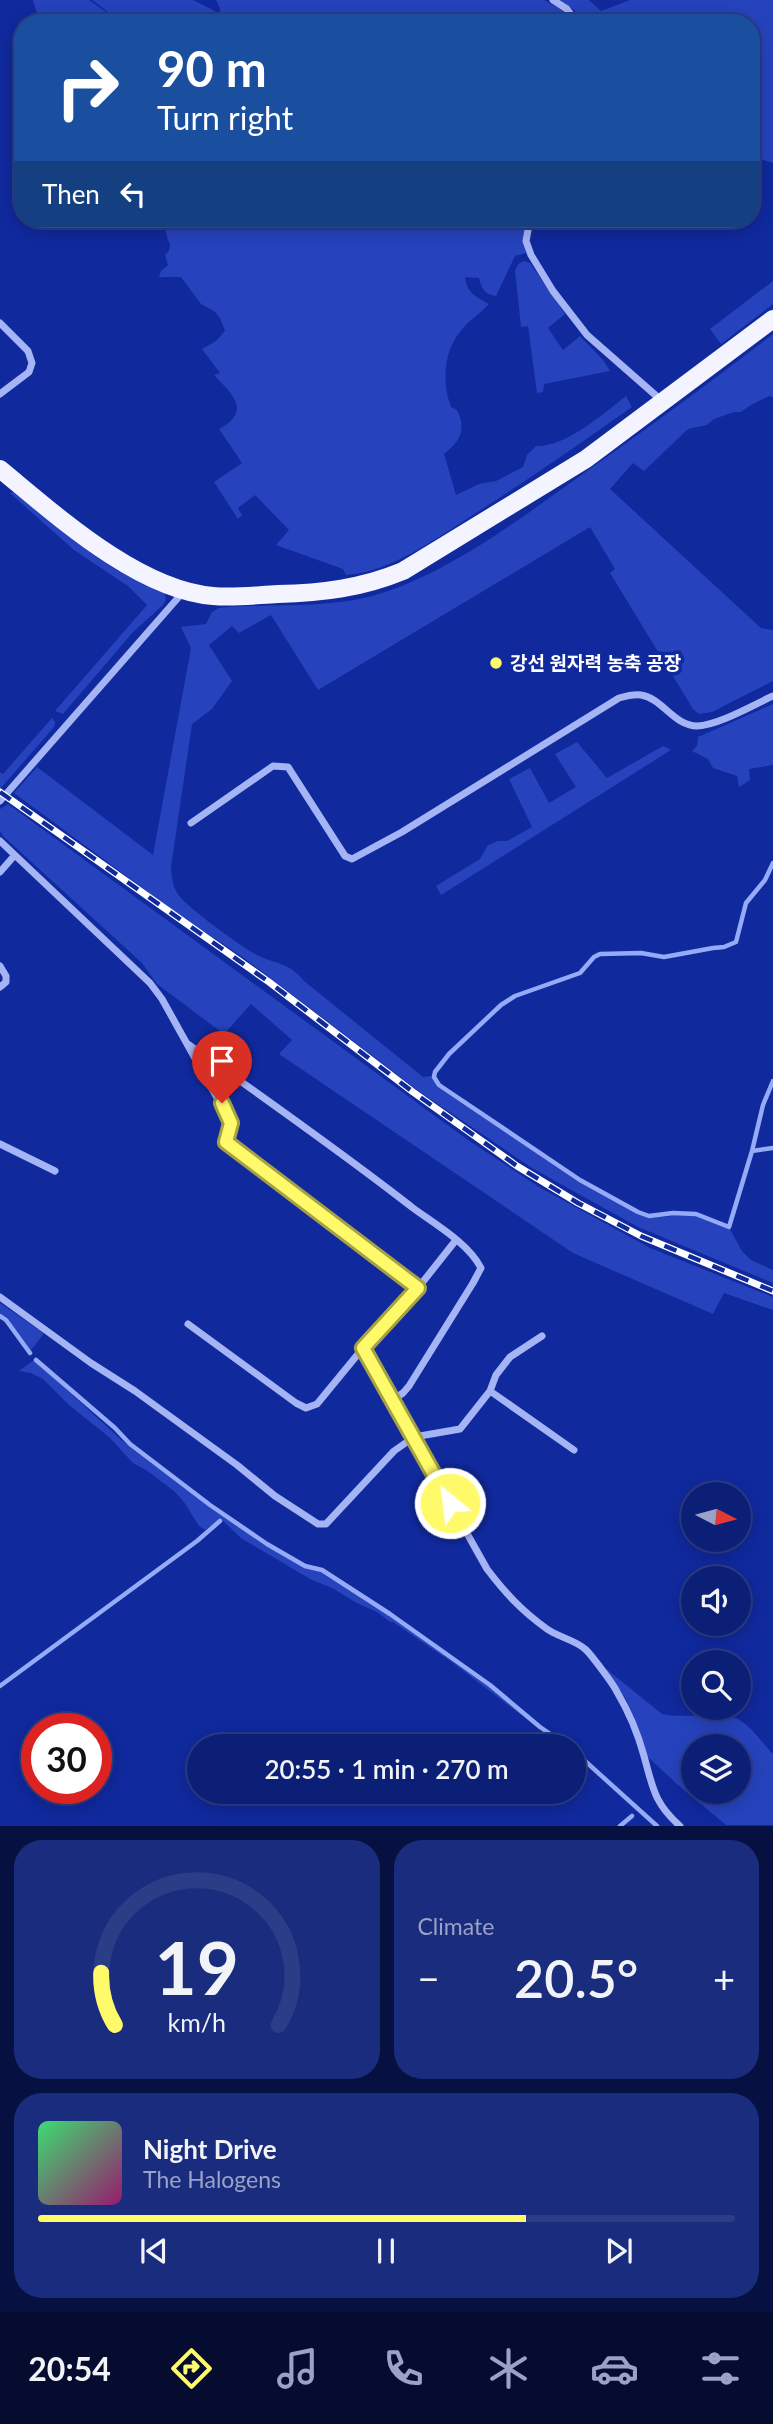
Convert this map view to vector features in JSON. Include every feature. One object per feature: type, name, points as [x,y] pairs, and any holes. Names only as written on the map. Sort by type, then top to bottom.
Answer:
[{"type":"main road","points":[[0,469],[102,549],[184,590],[213,596],[335,591],[382,580],[403,571],[556,479],[664,402],[773,319]]},
{"type":"street","points":[[553,0],[571,14]]},
{"type":"street","points":[[528,228],[526,241],[529,248],[553,291],[587,335],[664,402]]},
{"type":"street","points":[[0,323],[28,351],[32,363],[29,372],[0,394]]},
{"type":"street","points":[[0,801],[184,590]]},
{"type":"street","points":[[191,822],[273,766],[280,765],[288,767],[345,856],[352,859],[402,832],[619,698],[641,695],[653,699],[678,719],[696,726],[717,721],[773,696]]},
{"type":"street","points":[[0,841],[150,983],[162,999],[231,1123],[226,1142],[418,1288]]},
{"type":"street","points":[[0,872],[13,856]]},
{"type":"street","points":[[0,966],[6,976],[6,982],[0,988]]},
{"type":"street","points":[[185,1041],[383,1184],[456,1240],[476,1259],[481,1268],[403,1394],[391,1401]]},
{"type":"street","points":[[0,1144],[55,1171]]},
{"type":"street","points":[[188,1324],[306,1408],[317,1404],[456,1240]]},
{"type":"street","points":[[0,1297],[237,1465],[285,1504],[318,1524],[326,1524],[394,1451],[414,1437],[460,1429],[490,1391],[496,1375],[510,1357],[542,1336]]},
{"type":"street","points":[[363,1348],[487,1569],[509,1598],[550,1631],[586,1649],[616,1690],[635,1728],[647,1773],[659,1804],[680,1825]]},
{"type":"street","points":[[490,1391],[574,1450]]},
{"type":"shaded area","points":[[33,0],[89,0],[109,14],[37,14]]},
{"type":"shaded area","points":[[92,0],[193,0],[215,11],[216,14],[196,12],[111,14]]},
{"type":"shaded area","points":[[216,0],[544,0],[566,14],[220,14]]},
{"type":"shaded area","points":[[560,0],[589,0],[601,11],[630,0],[773,0],[773,163],[760,159],[760,14],[577,14]]},
{"type":"shaded area","points":[[165,228],[526,228],[526,253],[515,256],[496,296],[484,290],[479,278],[465,277],[470,291],[489,304],[457,335],[446,365],[448,397],[451,407],[457,410],[462,429],[458,440],[444,454],[456,495],[479,484],[496,481],[523,467],[527,455],[536,446],[548,445],[572,435],[626,396],[632,407],[430,542],[380,567],[346,575],[343,569],[276,545],[289,530],[255,495],[238,508],[242,515],[238,519],[214,482],[242,463],[219,429],[235,416],[236,403],[214,375],[220,373],[202,349],[216,341],[225,331],[220,318],[201,304],[181,277],[159,277],[168,265],[165,255],[170,244]]},
{"type":"shaded area","points":[[524,261],[530,263],[565,314],[548,328],[563,350],[580,336],[610,371],[544,384],[543,392],[537,393],[528,326],[521,327],[515,271],[518,264]]},
{"type":"shaded area","points":[[773,281],[773,304],[721,344],[710,329]]},
{"type":"shaded area","points":[[773,334],[773,397],[769,396],[741,412],[714,419],[707,425],[688,429],[644,471],[633,463],[610,489],[761,628],[773,630],[773,681],[712,712],[699,714],[693,709],[610,573],[615,569],[590,527],[318,690],[271,615],[239,633],[232,626],[209,645],[232,681],[212,709],[192,724],[171,867],[176,891],[192,908],[250,951],[293,970],[423,1077],[432,1076],[438,1086],[590,1188],[649,1218],[696,1216],[730,1229],[742,1251],[751,1260],[773,1270],[773,1283],[638,1227],[532,1168],[420,1092],[244,958],[175,912],[14,793],[37,767],[153,855],[191,648],[181,627],[206,624],[212,612],[219,608],[350,601],[396,588],[423,576],[478,546],[531,511]]},
{"type":"shaded area","points":[[15,492],[95,556],[118,571],[165,594],[163,605],[133,632],[63,714],[55,711],[147,605],[128,586],[74,550],[10,493]]},
{"type":"shaded area","points":[[773,704],[773,765],[749,769],[750,780],[739,787],[737,776],[713,768],[708,759],[692,751],[697,746],[698,737]]},
{"type":"shaded area","points":[[52,718],[54,727],[0,789],[0,772],[3,774]]},
{"type":"shaded area","points":[[577,742],[607,778],[663,746],[671,750],[441,895],[436,886],[480,859],[488,845],[507,841],[532,827],[509,779],[530,768],[549,803],[576,787],[555,754]]},
{"type":"shaded area","points":[[8,804],[468,1140],[539,1187],[650,1248],[773,1297],[773,1310],[724,1293],[713,1314],[573,1253],[279,1054],[292,1040],[251,1004],[224,1034],[157,984],[142,963],[3,836],[0,831],[0,809]]},
{"type":"shaded area","points":[[0,1303],[42,1332],[43,1335],[31,1350],[0,1314]]},
{"type":"shaded area","points":[[34,1360],[126,1444],[209,1507],[267,1546],[305,1567],[322,1572],[390,1616],[454,1659],[549,1734],[546,1734],[453,1663],[393,1622],[334,1589],[310,1579],[241,1538],[221,1519],[205,1530],[199,1526],[174,1491],[133,1463],[109,1437],[69,1405],[43,1379],[19,1371]]},
{"type":"shaded area","points":[[605,1668],[662,1714],[681,1716],[681,1720],[739,1720],[748,1726],[773,1754],[773,1825],[726,1825],[701,1804],[751,1804],[751,1734],[681,1734],[681,1788],[648,1757],[627,1701]]},
{"type":"waterway","points":[[773,863],[765,880],[746,903],[736,942],[724,947],[664,957],[641,953],[600,954],[580,973],[515,996],[501,1005],[449,1054],[434,1077],[439,1085],[580,1180],[649,1216],[696,1214],[729,1227],[752,1151],[773,1148]]},
{"type":"waterway","points":[[752,1151],[763,1105],[773,1081]]},
{"type":"waterway","points":[[0,1316],[6,1320],[30,1353]]},
{"type":"waterway","points":[[36,1360],[130,1444],[210,1505],[267,1544],[305,1566],[322,1570],[390,1614],[490,1685],[550,1734]]},
{"type":"waterway","points":[[0,1686],[197,1541],[220,1521]]},
{"type":"waterway","points":[[586,1762],[657,1826]]},
{"type":"waterway","points":[[620,1826],[632,1816]]},
{"type":"railway","points":[[0,792],[269,982],[413,1092],[517,1166],[578,1203],[641,1236],[773,1291]]},
{"type":"place","name":"강선 원자력 농축 공장","points":[[496,663]]},
{"type":"route","points":[[222,1103],[231,1123],[226,1142],[418,1288],[363,1348],[450,1503]]}]
